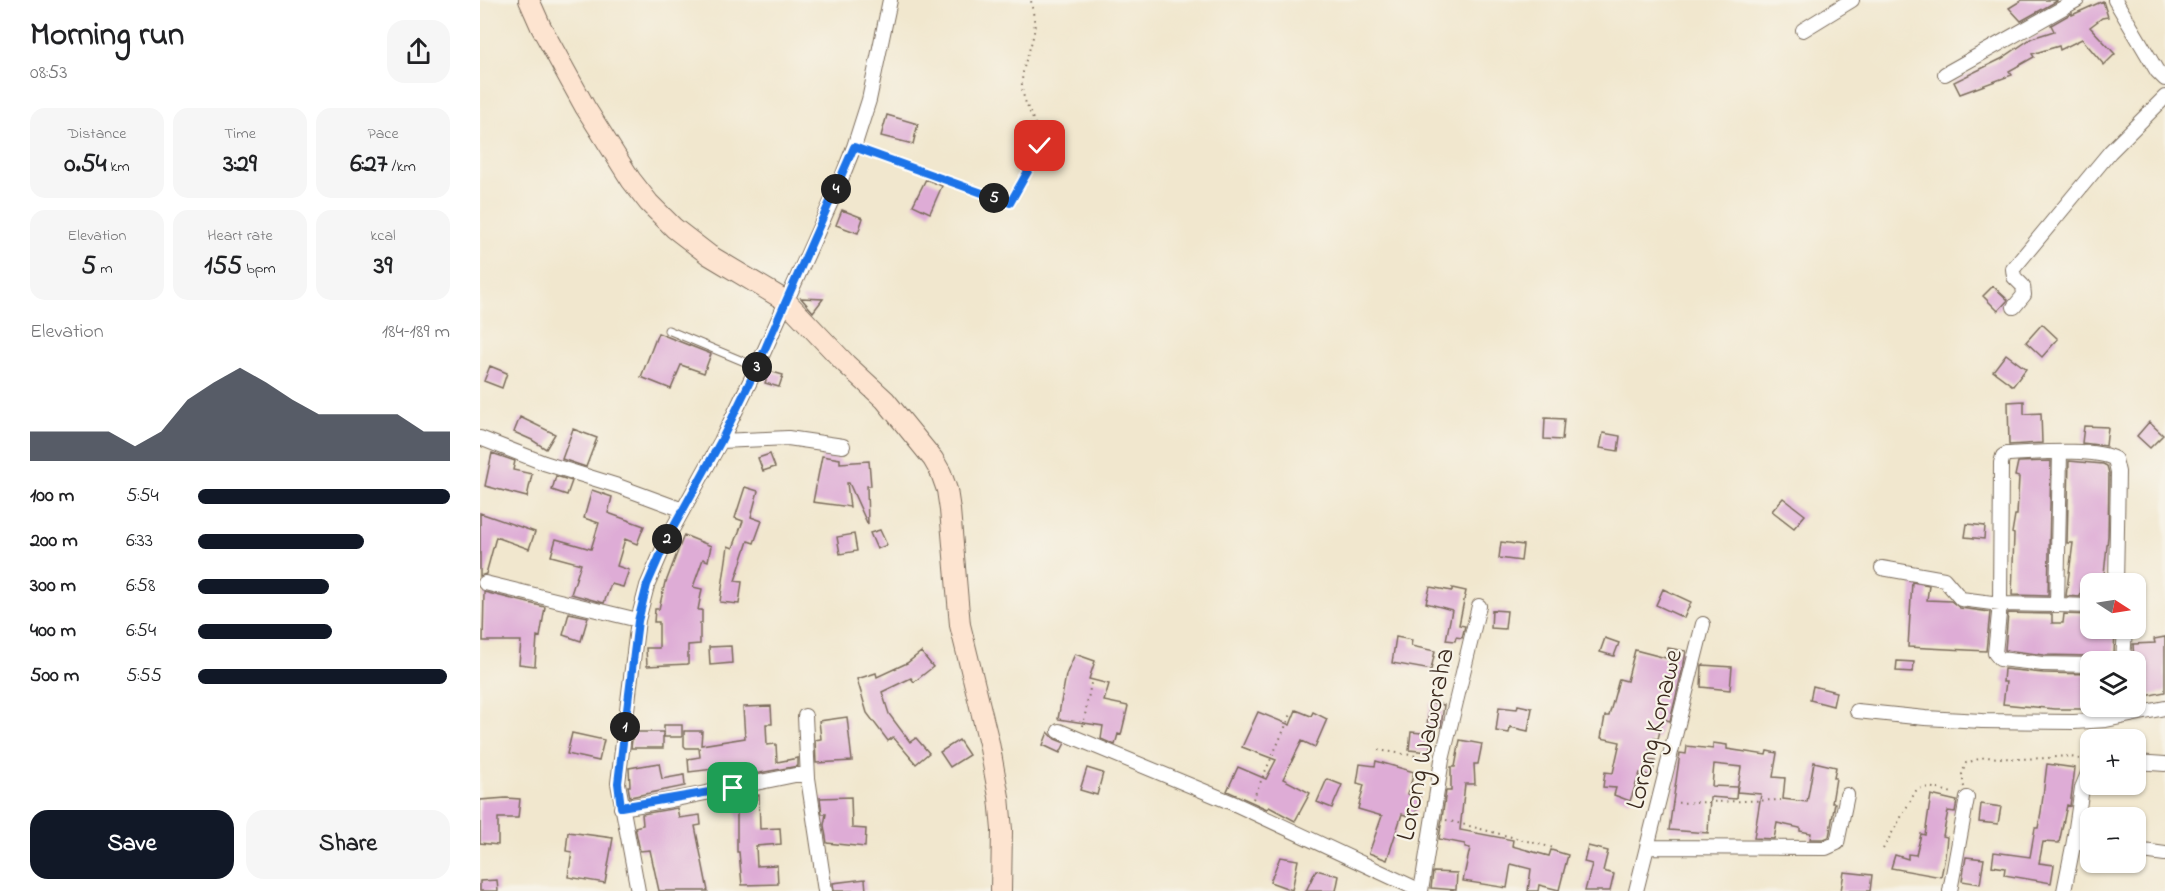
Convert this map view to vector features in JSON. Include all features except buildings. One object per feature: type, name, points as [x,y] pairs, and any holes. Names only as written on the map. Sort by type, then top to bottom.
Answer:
[{"type":"main road","points":[[529,0],[541,27],[585,107],[631,180],[649,203],[674,228],[709,255],[786,301],[846,364],[885,400],[933,459],[947,490],[960,625],[989,743],[999,797],[1002,830],[1001,891]]},
{"type":"street","points":[[638,891],[618,783],[638,621],[647,585],[657,559],[721,441],[757,367],[854,147],[869,100],[890,0]]},
{"type":"street","points":[[1803,30],[1852,0]]},
{"type":"street","points":[[1945,74],[2077,0]]},
{"type":"street","points":[[2115,0],[2157,71],[2165,79]]},
{"type":"street","points":[[2014,307],[2024,295],[2023,286],[2014,277],[2013,268],[2110,152],[2165,97]]},
{"type":"street","points":[[480,438],[544,464],[618,486],[683,510]]},
{"type":"street","points":[[721,441],[788,438],[843,446]]},
{"type":"street","points":[[2080,665],[2043,664],[2000,659],[1995,653],[2000,604],[2002,459],[2007,454],[2060,452],[2099,454],[2115,459],[2118,472],[2116,573]]},
{"type":"street","points":[[2057,606],[2060,452]]},
{"type":"street","points":[[1882,568],[1938,577],[1948,582],[1961,599],[2000,604],[2080,606]]},
{"type":"street","points":[[485,583],[638,621]]},
{"type":"street","name":"Lorong Waworaha","points":[[1421,891],[1442,760],[1479,606]]},
{"type":"street","name":"Lorong Konawe","points":[[1636,891],[1660,803],[1703,624]]},
{"type":"street","points":[[2146,710],[2165,708]]},
{"type":"street","points":[[1857,711],[1982,721],[2095,721],[2107,717]]},
{"type":"street","points":[[805,716],[808,778],[825,891]]},
{"type":"street","points":[[1059,731],[1248,810],[1421,891]]},
{"type":"street","points":[[2146,763],[2165,764]]},
{"type":"street","points":[[621,807],[671,800],[795,775],[808,778]]},
{"type":"street","name":"Lorong Konawe","points":[[1648,847],[1826,848],[1837,843],[1847,795]]},
{"type":"street","points":[[2064,891],[2081,795]]},
{"type":"street","points":[[1950,891],[1966,798]]},
{"type":"street","points":[[2074,841],[2080,842]]},
{"type":"street","points":[[2146,851],[2165,854]]},
{"type":"lane","points":[[668,330],[757,367]]},
{"type":"path","points":[[854,147],[1010,203],[1040,146],[1037,128],[1022,97],[1025,61],[1035,30],[1031,0]]},
{"type":"path","points":[[1081,741],[1091,683]]},
{"type":"path","points":[[1248,810],[1291,714]]},
{"type":"path","points":[[1378,750],[1442,760]]},
{"type":"path","points":[[1883,849],[1917,789],[1936,788],[1966,798],[1962,774],[1966,763],[1985,757],[2048,759],[2065,756],[2080,760]]},
{"type":"path","points":[[1660,803],[1781,800]]},
{"type":"path","points":[[1432,816],[1554,848]]},
{"type":"route","points":[[733,788],[621,807],[618,783],[638,621],[647,585],[657,559],[721,441],[757,367],[854,147],[1010,203],[1040,146]]}]
